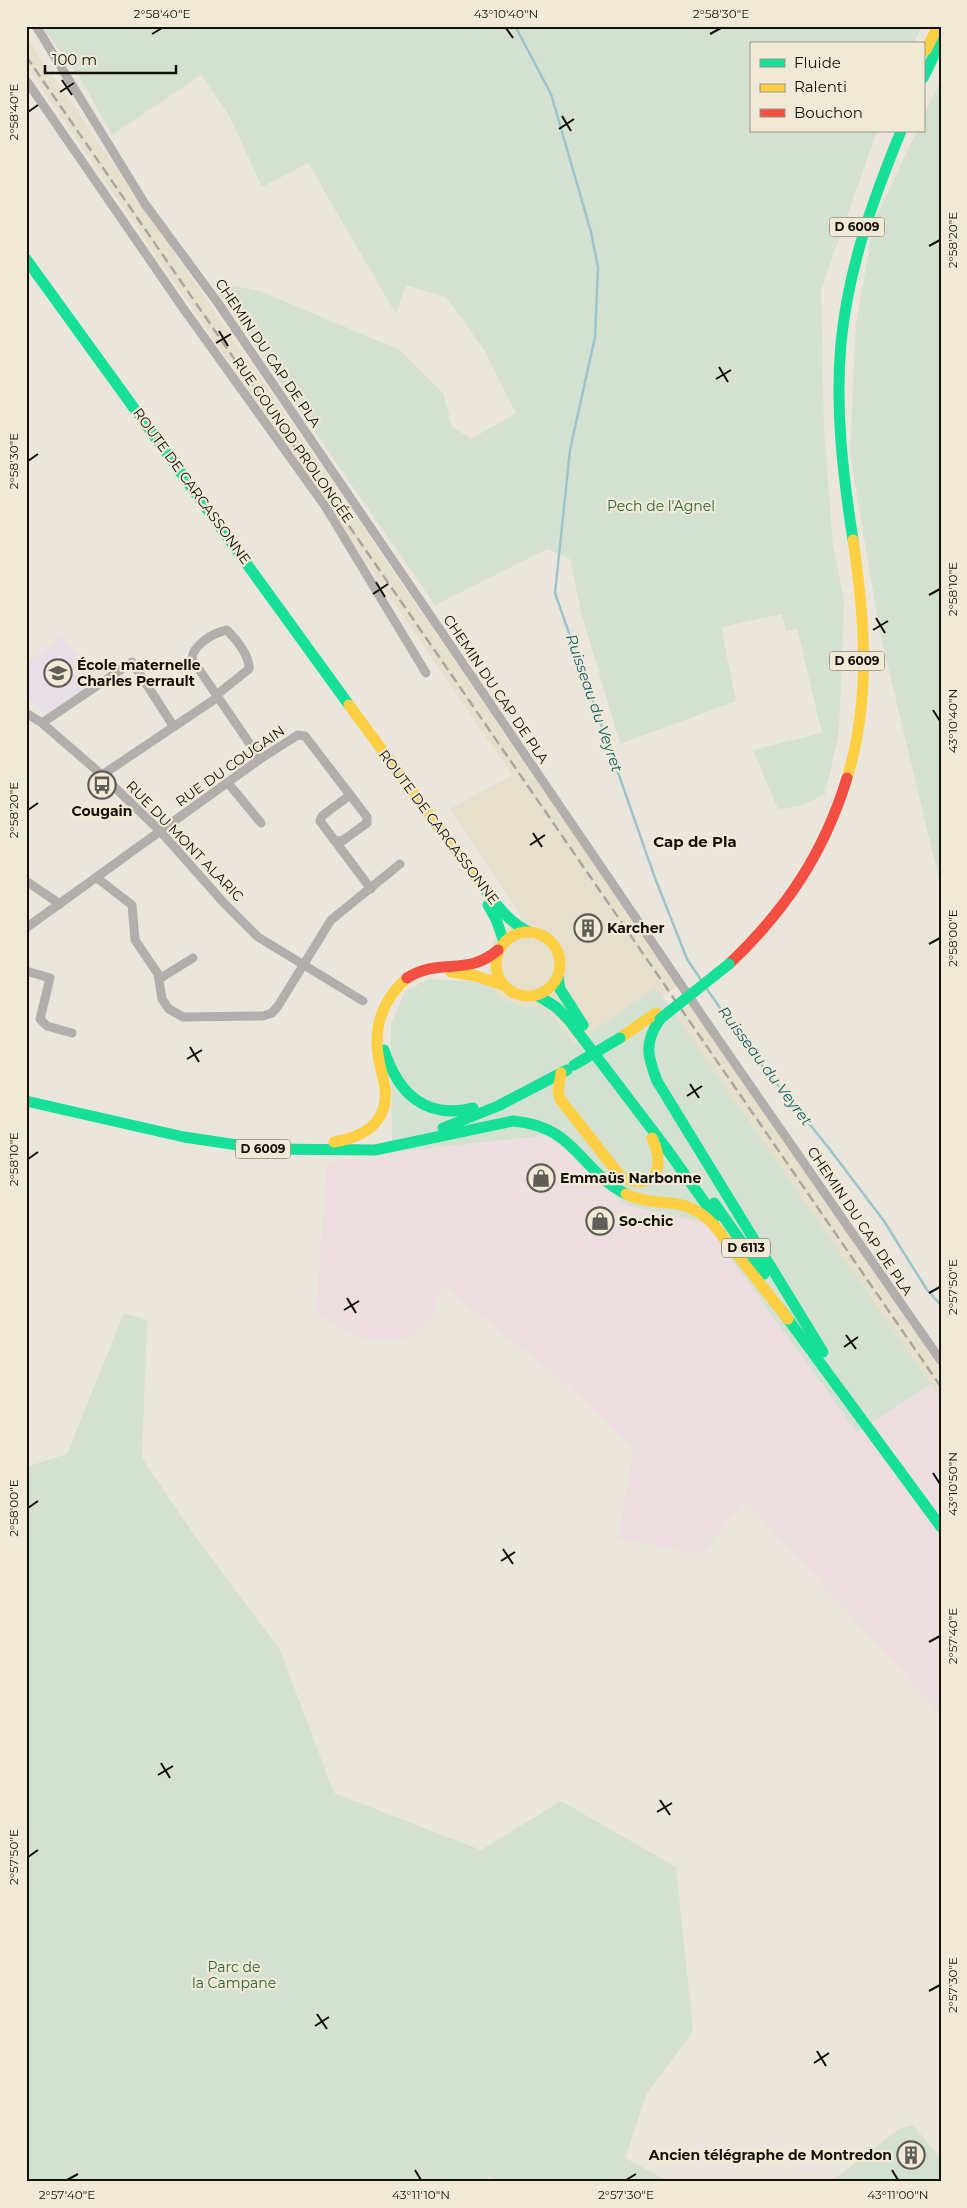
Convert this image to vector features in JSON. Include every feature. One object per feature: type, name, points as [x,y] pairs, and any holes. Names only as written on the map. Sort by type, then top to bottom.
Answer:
[{"type":"main road","points":[[924,54],[938,26]]},
{"type":"main road","points":[[924,76],[941,41]]},
{"type":"main road","name":"D 6009","points":[[727,963],[775,905],[800,867],[826,816],[852,730],[857,682],[857,654],[854,603],[835,460],[832,389],[834,351],[840,301],[850,254],[864,203],[890,132]]},
{"type":"main road","name":"D 6009","points":[[26,1101],[184,1137],[264,1150],[309,1151],[344,1149],[401,1140],[448,1126],[498,1106],[561,1074],[658,1016],[727,963],[759,935],[797,886],[833,820],[846,784],[860,731],[865,682],[865,652],[861,601],[842,461],[840,351],[849,290],[863,234],[878,188],[901,132]]},
{"type":"main road","name":"ROUTE DE CARCASSONNE","points":[[26,259],[355,714],[501,912],[515,925],[529,932]]},
{"type":"main road","name":"ROUTE DE CARCASSONNE","points":[[355,714],[492,912],[501,946]]},
{"type":"main road","points":[[184,1137],[284,1144],[346,1141],[364,1135],[376,1125],[383,1111],[385,1094],[377,1048],[378,1026],[389,997],[406,979],[425,968],[477,964],[487,960],[501,946],[520,933],[529,932],[544,936],[556,949],[560,967],[558,976],[547,990],[537,995],[520,995],[503,985],[462,973],[429,971],[417,973]]},
{"type":"main road","points":[[501,946],[496,968],[503,985]]},
{"type":"main road","name":"D 6113","points":[[558,976],[560,989],[581,1022],[652,1116],[941,1516]]},
{"type":"main road","name":"D 6113","points":[[537,995],[556,1007],[568,1019],[601,1061],[941,1527]]},
{"type":"main road","points":[[658,1016],[648,1039],[647,1053],[657,1081],[832,1366]]},
{"type":"main road","points":[[378,1026],[385,1055],[402,1087],[420,1104],[439,1112],[452,1113],[471,1109],[561,1074]]},
{"type":"main road","points":[[561,1074],[558,1091],[560,1099],[578,1124],[621,1177],[631,1183],[639,1184],[646,1182],[655,1176],[659,1167],[657,1147],[601,1061]]},
{"type":"main road","points":[[344,1149],[375,1150],[513,1121],[543,1125],[566,1141],[623,1192],[647,1201],[678,1203],[699,1210],[713,1224],[788,1319]]},
{"type":"street","name":"CHEMIN DU CAP DE PLA","points":[[36,26],[145,204],[218,303],[720,1042],[941,1361]]},
{"type":"street","name":"RUE GOUNOD PROLONGÉE","points":[[26,80],[194,324],[325,506],[426,673]]},
{"type":"street","points":[[102,775],[174,727],[217,695],[249,669],[250,662],[227,630],[220,631],[196,648],[192,653],[192,659],[217,695],[260,759]]},
{"type":"street","points":[[42,723],[132,662],[174,727]]},
{"type":"street","name":"RUE DU MONT ALARIC","points":[[26,713],[42,723],[102,775],[161,832],[224,903],[258,937],[363,1001]]},
{"type":"street","name":"RUE DU COUGAIN","points":[[26,928],[228,784],[260,759],[298,735],[305,736],[367,817],[367,823],[342,841],[334,840]]},
{"type":"street","points":[[228,784],[261,823]]},
{"type":"street","points":[[350,795],[322,816],[320,821],[371,889]]},
{"type":"street","points":[[97,878],[132,905],[135,940],[158,974],[162,999],[169,1009],[183,1017],[263,1016],[272,1013],[278,1006],[331,920],[400,864]]},
{"type":"street","points":[[26,881],[60,904]]},
{"type":"street","points":[[159,979],[193,958]]},
{"type":"street","points":[[26,972],[50,978],[40,1019],[47,1026],[72,1033]]},
{"type":"shaded area","points":[[26,37],[678,986],[663,997],[656,988],[575,1044],[557,1021],[539,1007],[520,1006],[501,998],[486,982],[494,938],[522,917],[450,809],[512,775],[26,66]]},
{"type":"shaded area","name":"École maternelle Charles Perrault","points":[[63,637],[95,681],[46,714],[26,696],[26,664]]},
{"type":"shaded area","points":[[690,1005],[941,1370],[941,1399],[675,1015]]},
{"type":"shaded area","points":[[549,1135],[705,1223],[857,1432],[931,1384],[941,1399],[941,1715],[745,1500],[702,1554],[619,1539],[633,1448],[559,1378],[443,1286],[432,1317],[409,1339],[359,1338],[316,1312],[327,1163],[392,1152]]},
{"type":"green space","name":"Pech de l'Agnel","points":[[45,26],[922,26],[914,42],[750,42],[750,132],[877,132],[821,290],[824,430],[833,546],[844,600],[839,733],[825,794],[801,806],[778,809],[753,750],[822,733],[797,628],[786,631],[782,614],[721,627],[736,701],[620,744],[581,612],[570,559],[547,549],[435,605],[211,282],[260,291],[400,350],[443,393],[452,426],[471,439],[516,413],[485,351],[446,297],[406,285],[396,314],[308,163],[262,187],[229,115],[201,75],[112,135],[80,78],[43,28]]},
{"type":"green space","points":[[941,80],[941,887],[881,638],[850,454],[856,325],[874,221],[917,132],[924,132],[924,115]]},
{"type":"green space","points":[[429,979],[486,982],[501,998],[520,1006],[539,1007],[557,1021],[575,1044],[656,987],[931,1384],[857,1432],[705,1223],[626,1205],[549,1135],[392,1152],[391,1025],[405,991]]},
{"type":"green space","name":"Parc de la Campane","points":[[124,1313],[147,1320],[142,1458],[194,1535],[280,1650],[334,1793],[481,1850],[561,1801],[676,1867],[693,2031],[646,2095],[625,2158],[670,2182],[498,2182],[489,2176],[486,2182],[26,2182],[26,1467],[67,1454]]},
{"type":"green space","points":[[913,2125],[941,2159],[941,2178],[936,2182],[830,2182],[901,2128]]},
{"type":"waterway","name":"Ruisseau du Veyret","points":[[515,26],[551,94],[591,232],[598,268],[595,337],[570,450],[555,593],[655,878],[687,959],[701,980]]},
{"type":"waterway","name":"Ruisseau du Veyret","points":[[707,989],[747,1047],[828,1147],[884,1221],[927,1290],[941,1305]]},
{"type":"railway","points":[[26,56],[941,1387]]},
{"type":"traffic: fast","points":[[924,76],[941,41]]},
{"type":"traffic: fast","points":[[853,540],[841,442],[839,368],[844,315],[863,235],[901,132]]},
{"type":"traffic: fast","points":[[26,259],[349,705]]},
{"type":"traffic: fast","points":[[483,887],[509,918],[529,932]]},
{"type":"traffic: fast","points":[[488,905],[496,919],[504,942]]},
{"type":"traffic: fast","points":[[660,1019],[729,964]]},
{"type":"traffic: fast","points":[[558,976],[560,989],[583,1025]]},
{"type":"traffic: fast","points":[[537,995],[556,1007],[568,1019],[666,1148],[715,1217]]},
{"type":"traffic: fast","points":[[660,1019],[649,1042],[649,1056],[657,1081],[823,1352]]},
{"type":"traffic: fast","points":[[574,1065],[620,1038]]},
{"type":"traffic: fast","points":[[384,1050],[397,1079],[416,1100],[441,1110],[456,1111],[473,1108]]},
{"type":"traffic: fast","points":[[443,1128],[498,1106],[567,1070]]},
{"type":"traffic: fast","points":[[26,1101],[184,1137],[264,1149],[375,1150],[513,1121],[551,1131],[564,1140],[598,1174],[626,1194]]},
{"type":"traffic: fast","points":[[714,1203],[764,1274]]},
{"type":"traffic: fast","points":[[782,1311],[941,1527]]},
{"type":"traffic: slow","points":[[926,50],[938,26]]},
{"type":"traffic: slow","points":[[847,778],[855,749],[860,719],[864,659],[863,629],[853,540]]},
{"type":"traffic: slow","points":[[349,705],[483,887]]},
{"type":"traffic: slow","points":[[528,932],[540,934],[551,941],[558,952],[560,964],[558,976],[551,987],[540,994],[528,996],[516,994],[505,987],[498,976],[496,964],[498,952],[505,941],[516,934],[528,932]]},
{"type":"traffic: slow","points":[[451,972],[476,976],[503,985]]},
{"type":"traffic: slow","points":[[334,1142],[345,1140],[364,1132],[379,1119],[385,1100],[385,1088],[377,1051],[378,1029],[386,1005],[407,978]]},
{"type":"traffic: slow","points":[[620,1038],[656,1013]]},
{"type":"traffic: slow","points":[[561,1073],[558,1091],[560,1099],[621,1177],[643,1182],[655,1174],[658,1167],[658,1159],[652,1138]]},
{"type":"traffic: slow","points":[[626,1194],[638,1199],[681,1205],[702,1214],[713,1224],[788,1319]]},
{"type":"traffic: jam","points":[[729,964],[768,923],[801,879],[827,831],[847,778]]},
{"type":"traffic: jam","points":[[407,978],[431,969],[475,963],[487,958],[498,950]]},
{"type":"place","name":"École maternelle Charles Perrault","points":[[58,673]]},
{"type":"place","name":"Cougain","points":[[102,785]]},
{"type":"place","name":"Karcher","points":[[588,928]]},
{"type":"place","name":"Emmaüs Narbonne","points":[[541,1178]]},
{"type":"place","name":"So-chic","points":[[600,1221]]},
{"type":"place","name":"Ancien télégraphe de Montredon","points":[[911,2155]]},
{"type":"district","name":"Cap de Pla","points":[[695,842]]}]
